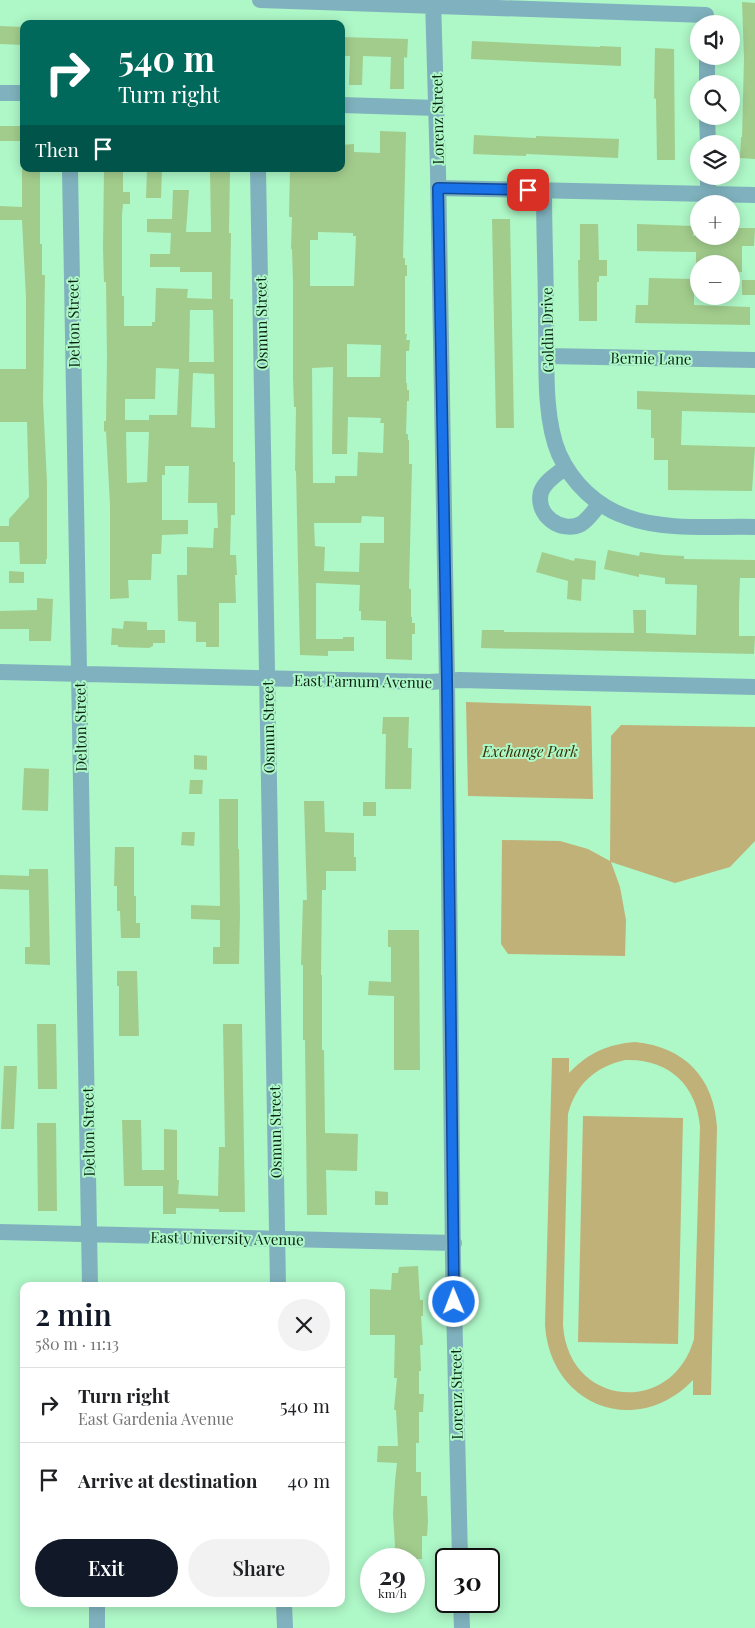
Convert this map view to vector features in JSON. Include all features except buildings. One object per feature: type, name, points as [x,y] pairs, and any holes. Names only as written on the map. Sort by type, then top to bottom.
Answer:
[{"type":"street","points":[[260,0],[433,3],[706,13]]},
{"type":"street","name":"Lorenz Street","points":[[433,3],[437,108],[447,681],[460,1548]]},
{"type":"street","points":[[0,93],[20,93]]},
{"type":"street","points":[[345,105],[437,108]]},
{"type":"street","name":"Delton Street","points":[[70,172],[90,1282]]},
{"type":"street","name":"Osmun Street","points":[[258,172],[278,1282]]},
{"type":"street","points":[[708,185],[708,193]]},
{"type":"street","points":[[438,188],[755,195]]},
{"type":"street","name":"Goldin Drive","points":[[544,190],[547,356],[551,425],[559,454],[566,467],[584,491],[600,504],[627,517],[643,522],[669,525],[755,527]]},
{"type":"street","name":"Bernie Lane","points":[[547,356],[755,360]]},
{"type":"street","points":[[566,467],[544,486],[541,493],[542,509],[550,520],[565,526],[580,524],[587,520],[600,504]]},
{"type":"street","name":"East Farnum Avenue","points":[[0,672],[268,679],[430,682],[459,680],[755,687]]},
{"type":"street","name":"East University Avenue","points":[[0,1232],[278,1240],[454,1242]]},
{"type":"street","points":[[96,1607],[97,1628]]},
{"type":"street","points":[[284,1607],[284,1628]]},
{"type":"street","points":[[461,1613],[462,1628]]},
{"type":"green space","name":"Exchange Park","points":[[466,702],[591,706],[593,799],[468,796]]},
{"type":"green space","points":[[621,725],[755,727],[755,841],[730,867],[675,883],[611,862],[620,887],[626,920],[625,956],[508,954],[501,944],[502,840],[560,841],[588,849],[610,861],[611,736]]},
{"type":"green space","points":[[635,1042],[668,1050],[694,1068],[710,1094],[715,1109],[717,1127],[711,1395],[693,1395],[693,1380],[671,1398],[647,1408],[623,1410],[600,1405],[579,1394],[562,1376],[550,1353],[545,1325],[552,1058],[569,1058],[569,1073],[591,1055],[607,1047]],"holes":[[[625,1060],[640,1061],[666,1069],[677,1077],[686,1086],[698,1112],[700,1127],[694,1339],[682,1364],[665,1381],[644,1390],[622,1392],[601,1386],[582,1373],[569,1352],[563,1325],[568,1114],[576,1094],[588,1078],[596,1072]]]},
{"type":"green space","points":[[583,1116],[683,1118],[678,1344],[578,1342]]},
{"type":"route","points":[[454,1302],[447,681],[438,188],[528,190]]}]
